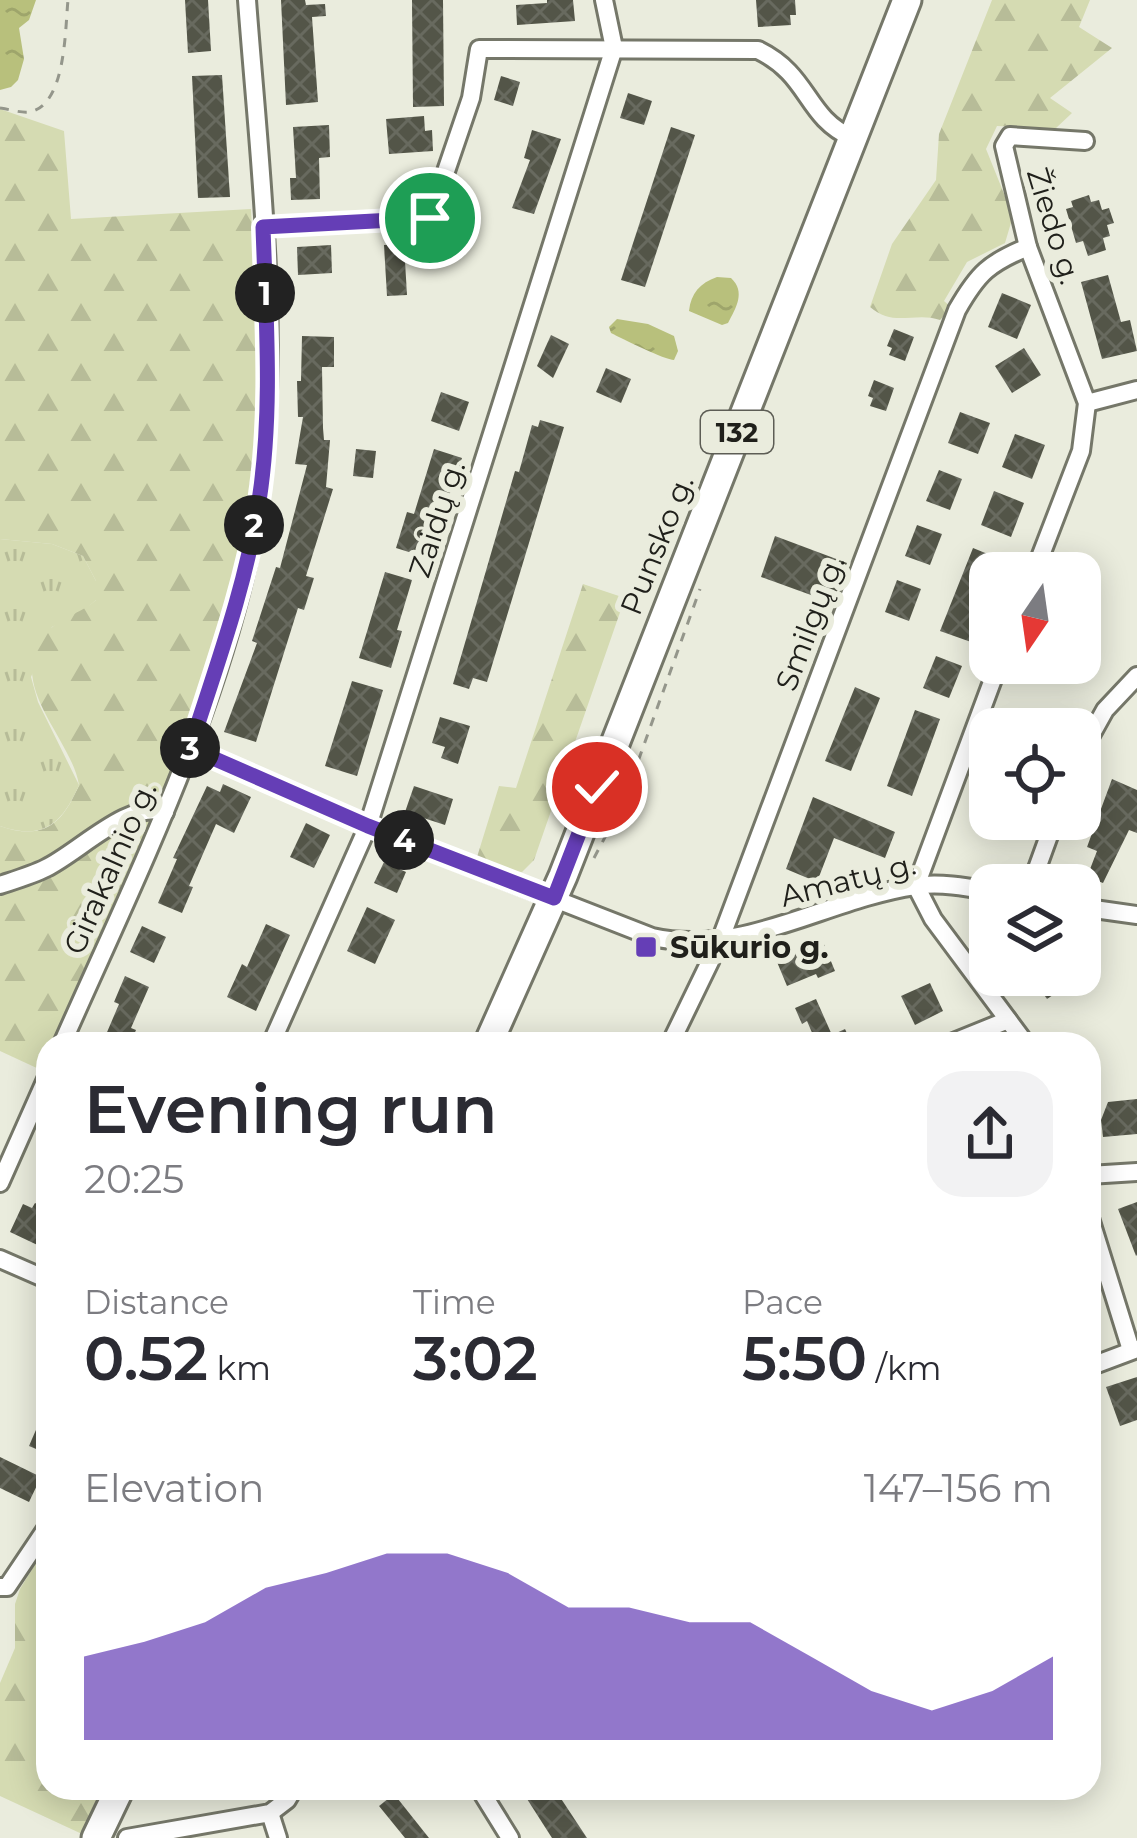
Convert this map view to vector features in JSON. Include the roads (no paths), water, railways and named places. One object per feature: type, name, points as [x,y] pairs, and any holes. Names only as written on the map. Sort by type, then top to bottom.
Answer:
[{"type":"main road","name":"Punsko g.","points":[[493,1032],[554,898],[907,0]]},
{"type":"main road","points":[[109,1836],[118,1800]]},
{"type":"street","name":"Girakalnio g.","points":[[67,1032],[190,748],[231,621],[260,497],[268,395],[263,227],[247,0]]},
{"type":"street","name":"Zaidų g.","points":[[276,1032],[368,826],[614,48],[604,0]]},
{"type":"street","points":[[263,227],[430,218],[471,98],[479,49],[758,50],[782,62],[801,82],[829,128],[852,139]]},
{"type":"street","name":"Žiedo g.","points":[[1085,141],[1010,136],[1004,146],[1028,247],[1087,404]]},
{"type":"street","name":"Smilgų g.","points":[[676,1032],[720,941],[957,310],[973,281],[994,261],[1028,247]]},
{"type":"street","points":[[1042,552],[1081,451],[1087,404],[1137,390]]},
{"type":"street","points":[[1101,717],[1137,676]]},
{"type":"street","points":[[991,684],[916,886],[933,919],[1017,1032]]},
{"type":"street","name":"Amatų g.","points":[[190,748],[368,826],[652,937],[685,944],[720,941],[916,886],[969,890]]},
{"type":"street","points":[[0,885],[46,868],[132,814],[149,808],[166,812]]},
{"type":"street","points":[[1101,910],[1137,915]]},
{"type":"street","points":[[979,1032],[1008,1020]]},
{"type":"street","points":[[0,1183],[36,1102]]},
{"type":"street","points":[[1101,1174],[1137,1172]]},
{"type":"street","points":[[1101,1251],[1134,1349],[1101,1361]]},
{"type":"street","points":[[0,1258],[36,1274]]},
{"type":"street","points":[[0,1587],[7,1587],[36,1544]]},
{"type":"street","points":[[109,1836],[173,1834],[270,1813],[287,1800]]},
{"type":"street","points":[[486,1800],[510,1838]]},
{"type":"street","points":[[270,1813],[278,1838]]},
{"type":"water","points":[[0,0],[36,0],[29,20],[19,28],[24,59],[18,80],[0,90]]},
{"type":"water","points":[[717,277],[731,278],[739,294],[728,323],[722,325],[689,311],[697,290]]},
{"type":"water","points":[[617,319],[648,324],[674,336],[678,351],[674,360],[611,333],[609,327]]},
{"type":"place","name":"Sūkurio g.","points":[[646,947]]}]
